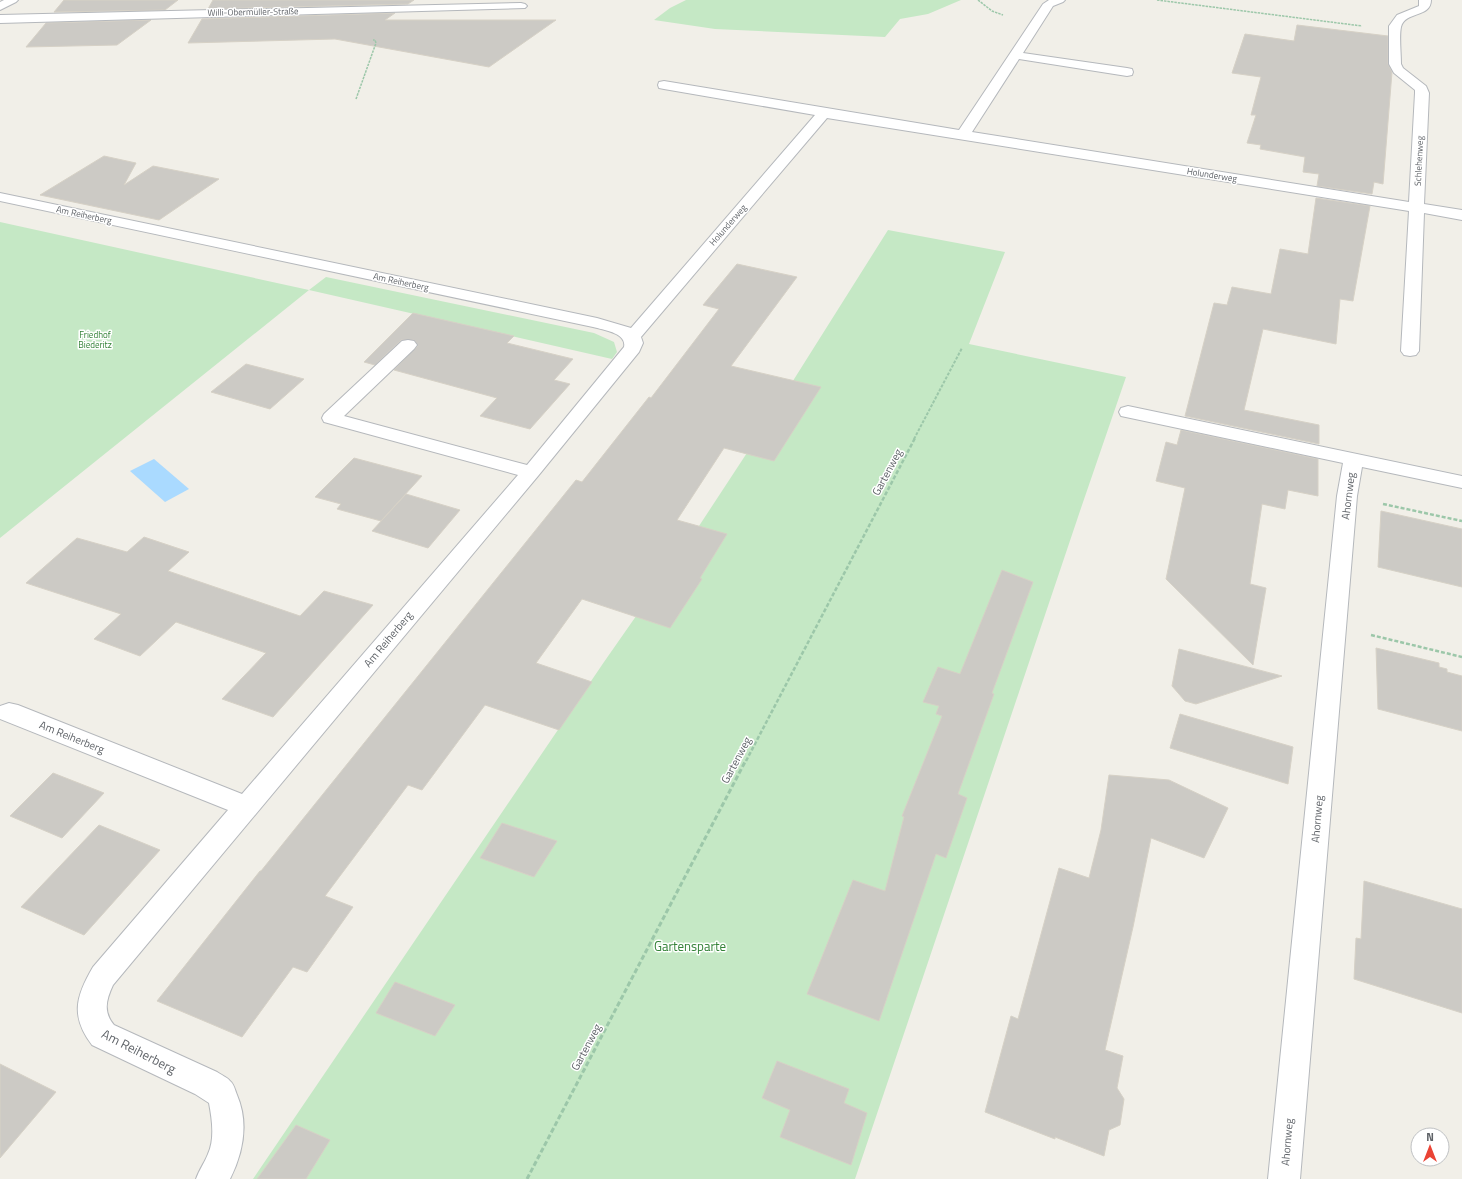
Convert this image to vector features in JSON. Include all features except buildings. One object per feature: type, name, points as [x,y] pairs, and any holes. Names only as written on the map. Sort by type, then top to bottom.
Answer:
[{"type":"street","points":[[0,7],[12,0]]},
{"type":"street","points":[[963,136],[1049,4],[1059,0]]},
{"type":"street","points":[[1395,31],[1397,21],[1401,17],[1423,8],[1425,0]]},
{"type":"street","name":"Willi-Obermüller-Straße","points":[[0,19],[513,4]]},
{"type":"street","name":"Schlehenweg","points":[[1395,31],[1395,64],[1398,70],[1421,89],[1422,92],[1410,351]]},
{"type":"street","points":[[1015,55],[1127,72]]},
{"type":"street","name":"Holunderweg","points":[[664,85],[824,114],[1462,215]]},
{"type":"street","name":"Holunderweg","points":[[632,337],[824,114]]},
{"type":"street","name":"Am Reiherberg","points":[[0,197],[597,323],[624,331],[632,337],[634,343],[633,348],[531,472],[246,806],[103,976],[96,988],[92,1001],[91,1017],[95,1027],[103,1035],[206,1083],[219,1092],[226,1105],[229,1133],[227,1147],[222,1162],[212,1179]]},
{"type":"street","points":[[408,345],[331,418],[531,472]]},
{"type":"street","name":"Ahornweg","points":[[1128,412],[1462,482]]},
{"type":"street","name":"Ahornweg","points":[[1284,1179],[1347,496],[1353,459]]},
{"type":"street","name":"Am Reiherberg","points":[[9,712],[246,806]]},
{"type":"path","points":[[1157,0],[1395,31]]},
{"type":"path","points":[[356,99],[376,43],[375,40],[367,40]]},
{"type":"path","name":"Gartenweg","points":[[527,1179],[962,348]]},
{"type":"path","points":[[1347,496],[1462,521]]},
{"type":"path","points":[[1336,626],[1462,657]]},
{"type":"green space","points":[[686,0],[961,0],[928,14],[900,19],[885,37],[715,29],[654,20],[670,8]]},
{"type":"green space","name":"Friedhof Biederitz","points":[[0,222],[309,290],[0,538]]},
{"type":"green space","name":"Gartensparte","points":[[888,230],[1005,252],[969,344],[1126,377],[855,1179],[253,1179],[604,662],[699,526],[762,430]]},
{"type":"green space","points":[[326,277],[594,333],[614,342],[617,352],[612,359],[309,290]]},
{"type":"water","points":[[154,459],[189,489],[165,502],[130,471]]}]
